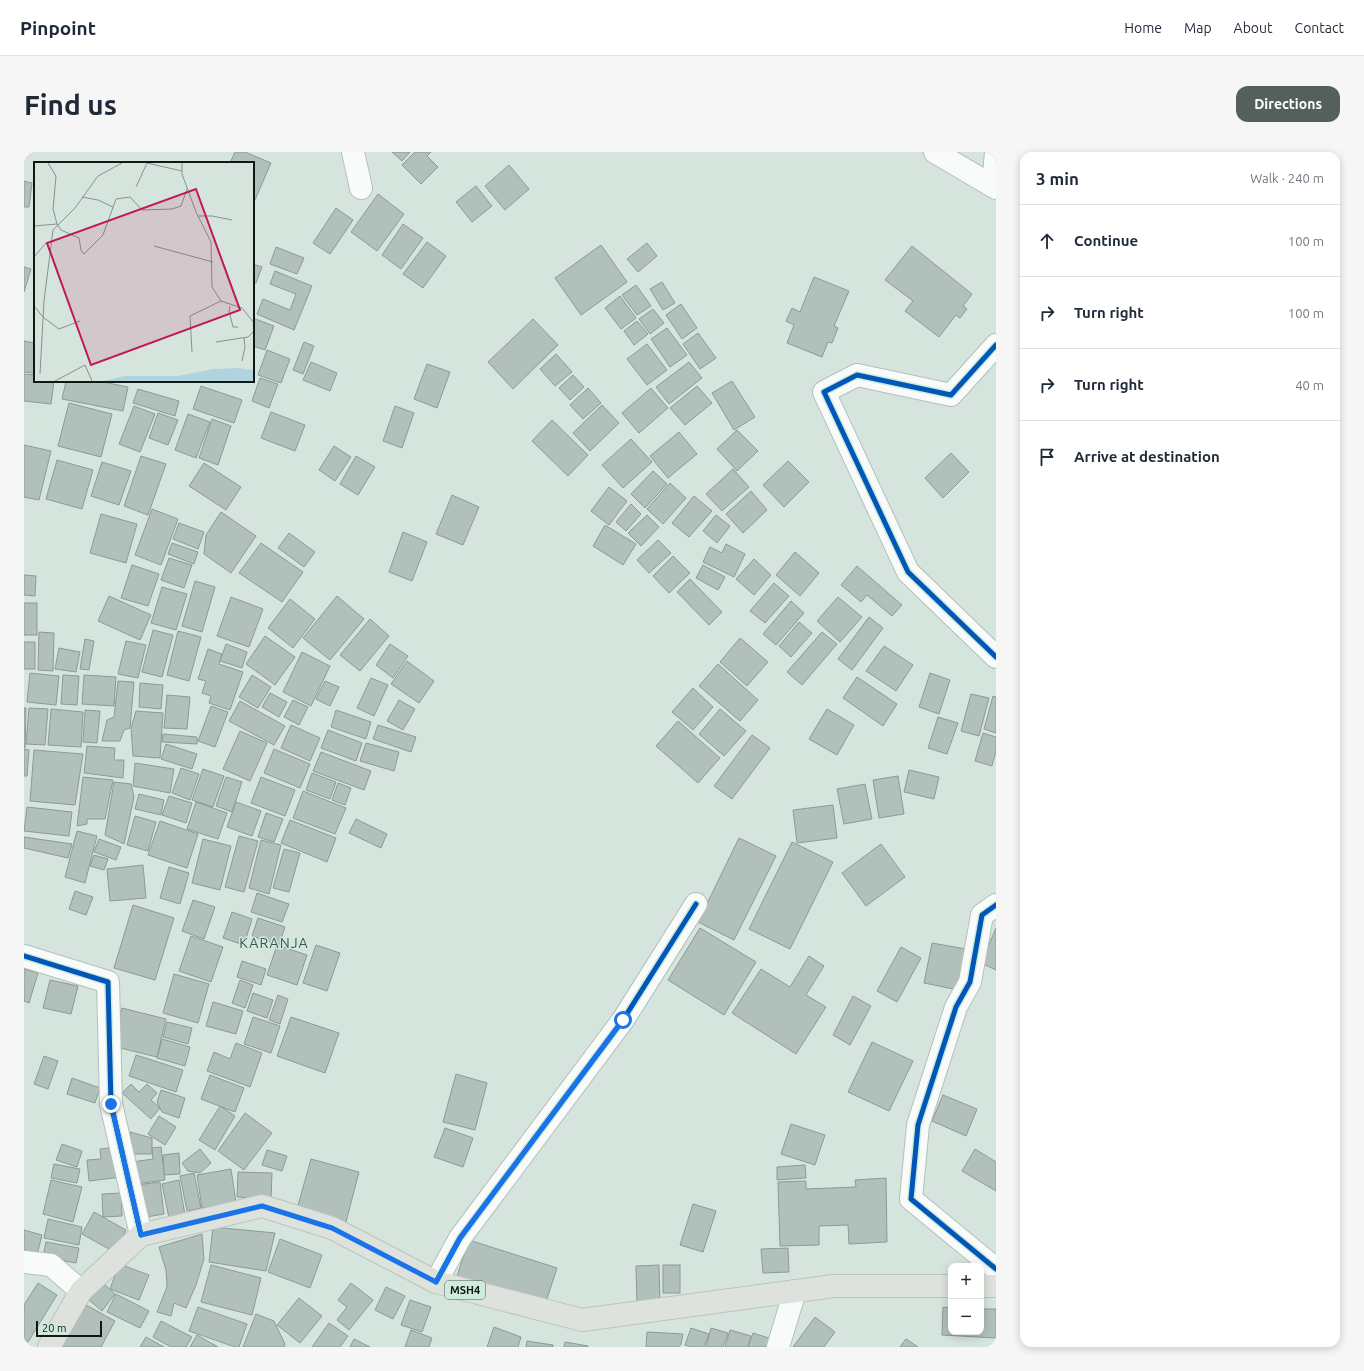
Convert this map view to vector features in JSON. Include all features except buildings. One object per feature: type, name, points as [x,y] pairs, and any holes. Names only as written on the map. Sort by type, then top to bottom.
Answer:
[{"type":"main road","name":"MSH4","points":[[49,1347],[81,1291],[141,1235],[262,1206],[332,1228],[436,1282],[582,1320],[834,1286],[948,1286]]},
{"type":"main road","points":[[984,1286],[996,1286]]},
{"type":"street","points":[[353,152],[360,188]]},
{"type":"street","points":[[935,152],[994,188],[996,152]]},
{"type":"street","points":[[996,345],[951,395],[857,375],[824,392],[908,572],[996,657]]},
{"type":"street","points":[[436,1282],[460,1238],[623,1020],[696,904]]},
{"type":"street","points":[[996,905],[982,914],[970,982],[956,1006],[918,1125],[911,1199],[996,1270]]},
{"type":"street","points":[[24,956],[108,982],[111,1104],[141,1235]]},
{"type":"street","points":[[24,1262],[51,1265],[81,1291]]},
{"type":"street","points":[[778,1347],[795,1291]]},
{"type":"cycle path","points":[[996,345],[951,395],[857,375],[824,392],[908,572],[996,657]]},
{"type":"cycle path","points":[[436,1282],[460,1238],[623,1020],[696,904]]},
{"type":"cycle path","points":[[996,905],[982,915],[970,982],[956,1007],[918,1125],[911,1199],[996,1269]]},
{"type":"cycle path","points":[[24,956],[108,982],[111,1104],[141,1235]]},
{"type":"district","name":"KARANJA","points":[[274,943]]},
{"type":"route","points":[[111,1104],[141,1235],[262,1206],[332,1228],[436,1282],[460,1238],[623,1020]]}]
